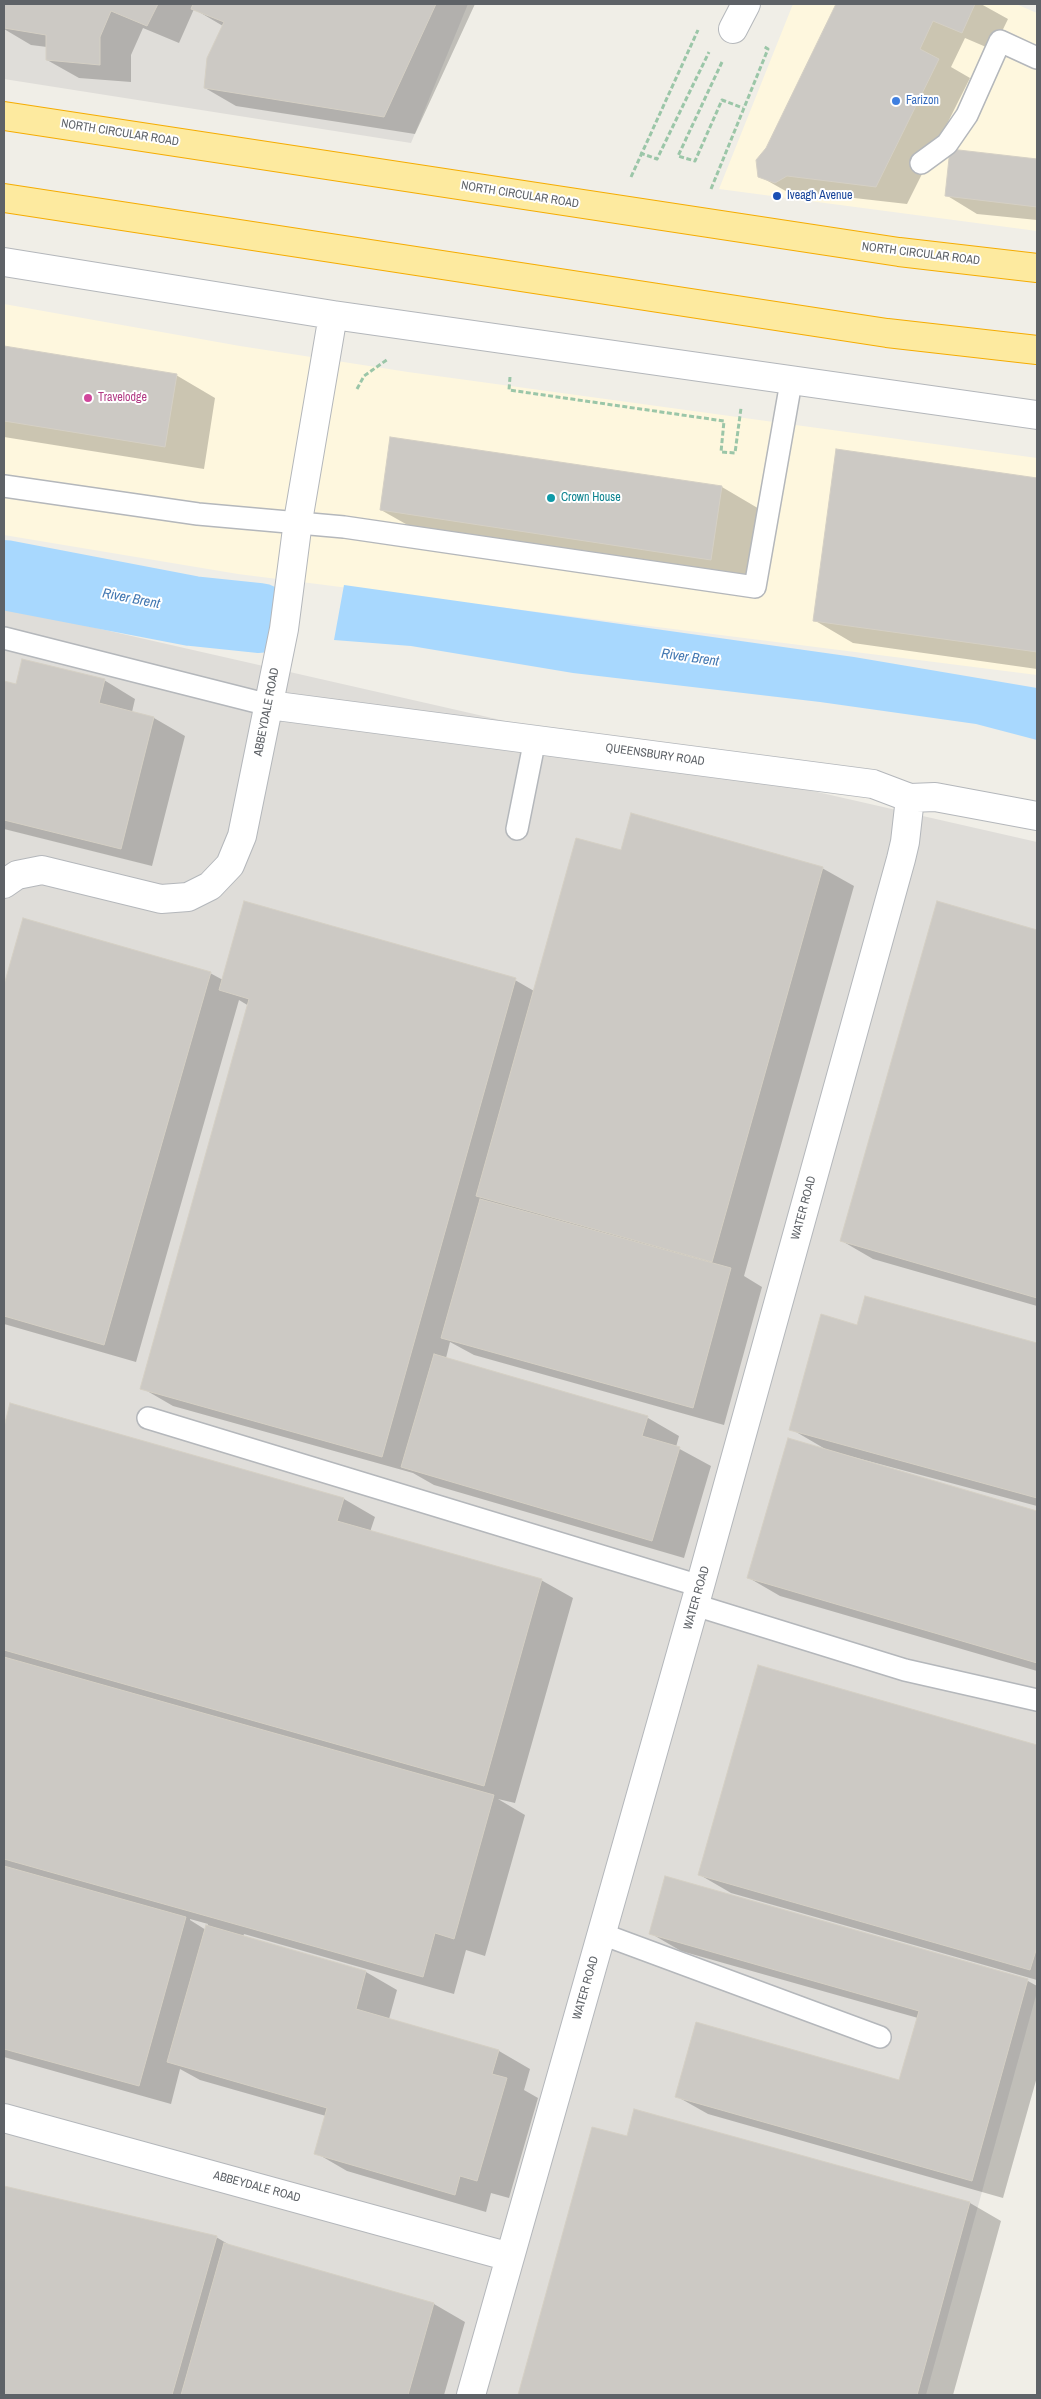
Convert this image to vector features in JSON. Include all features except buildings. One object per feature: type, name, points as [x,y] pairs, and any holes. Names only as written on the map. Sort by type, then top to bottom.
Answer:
[{"type":"highway","name":"NORTH CIRCULAR ROAD","points":[[4,116],[899,252],[1037,268]]},
{"type":"highway","points":[[4,198],[887,333],[1037,350]]},
{"type":"street","points":[[733,29],[746,4]]},
{"type":"street","points":[[4,262],[332,315],[791,382],[1037,415]]},
{"type":"street","name":"ABBEYDALE ROAD","points":[[4,884],[17,875],[42,870],[161,899],[188,897],[210,886],[230,865],[242,836],[284,629],[298,521],[332,315]]},
{"type":"street","name":"QUEENSBURY ROAD","points":[[269,705],[873,784],[910,798],[935,797],[1037,816]]},
{"type":"street","name":"WATER ROAD","points":[[470,2395],[697,1596],[905,842],[910,798]]},
{"type":"street","name":"ABBEYDALE ROAD","points":[[4,2118],[510,2257]]},
{"type":"lane","points":[[921,163],[947,144],[967,115],[1000,41],[1037,58]]},
{"type":"lane","points":[[4,486],[198,514],[298,521],[755,587],[791,382]]},
{"type":"lane","points":[[4,638],[269,705]]},
{"type":"lane","points":[[516,829],[535,740]]},
{"type":"lane","points":[[148,1418],[697,1596],[905,1670],[1037,1700]]},
{"type":"lane","points":[[602,1934],[880,2037]]},
{"type":"path","points":[[617,210],[640,153],[703,19],[733,29],[768,49],[698,222]]},
{"type":"path","points":[[640,153],[658,159],[712,46]]},
{"type":"path","points":[[722,61],[678,156],[695,161],[722,100],[743,108]]},
{"type":"path","points":[[356,392],[364,376],[388,359]]},
{"type":"path","points":[[510,377],[509,390],[724,420],[721,452],[736,453],[742,407]]},
{"type":"shaded area","points":[[4,4],[468,4],[411,143],[4,79]]},
{"type":"shaded area","name":"Farizon","points":[[793,4],[1016,4],[1037,13],[1037,231],[719,189]]},
{"type":"shaded area","points":[[4,304],[240,346],[408,372],[1037,458],[1037,675],[238,574],[4,535]]},
{"type":"shaded area","points":[[4,607],[1037,842],[1037,1992],[926,2395],[4,2395]]},
{"type":"water","points":[[344,585],[854,657],[1037,688],[1037,740],[976,724],[820,702],[573,673],[411,646],[334,640]]},
{"type":"waterway","name":"River Brent","points":[[4,575],[192,611],[259,618]]},
{"type":"place","name":"Farizon","points":[[896,101]]},
{"type":"place","name":"Iveagh Avenue","points":[[777,196]]},
{"type":"place","name":"Travelodge","points":[[88,398]]},
{"type":"place","name":"Crown House","points":[[551,498]]}]
